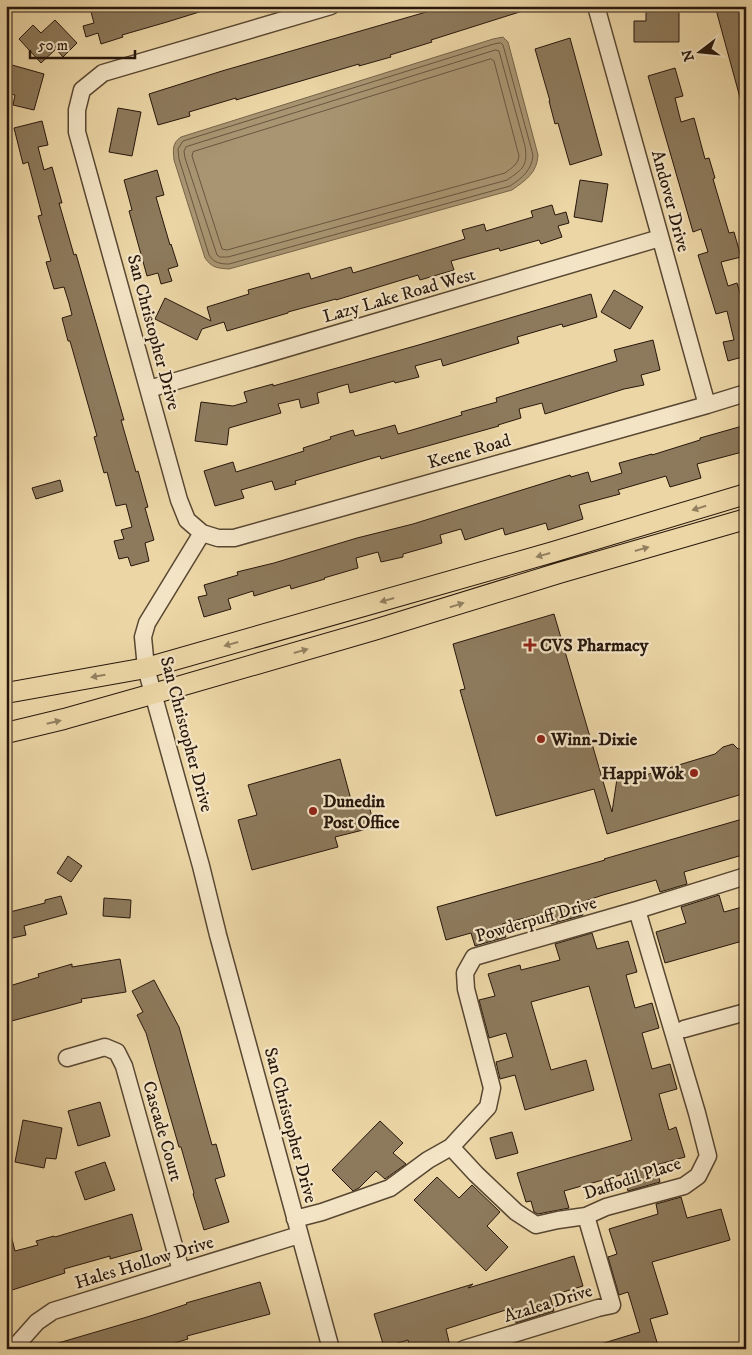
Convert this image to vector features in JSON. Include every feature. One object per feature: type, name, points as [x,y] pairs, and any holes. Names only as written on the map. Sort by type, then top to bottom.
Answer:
[{"type":"main road","points":[[6,693],[146,668],[535,557],[746,494]]},
{"type":"main road","points":[[6,733],[153,694],[746,519]]},
{"type":"street","name":"San Christopher Drive","points":[[331,6],[103,73],[82,90],[76,110],[78,132],[179,500],[187,520],[202,533],[147,623],[143,637],[146,668],[331,1349]]},
{"type":"street","name":"Andover Drive","points":[[596,6],[708,405]]},
{"type":"street","name":"Lazy Lake Road West","points":[[149,389],[660,238]]},
{"type":"street","name":"Keene Road","points":[[202,533],[218,538],[234,538],[746,393]]},
{"type":"street","name":"Powderpuff Drive","points":[[295,1219],[322,1212],[390,1188],[428,1160],[451,1147],[488,1107],[492,1088],[466,989],[465,973],[474,957],[746,876]]},
{"type":"street","name":"Daffodil Place","points":[[451,1147],[516,1212],[536,1225],[586,1216],[606,1207],[684,1186],[698,1176],[708,1156],[637,910]]},
{"type":"street","points":[[684,1029],[746,1012]]},
{"type":"street","name":"Cascade Court","points":[[68,1058],[105,1047],[117,1052],[124,1066],[181,1271]]},
{"type":"street","name":"Azalea Drive","points":[[464,1349],[612,1305],[586,1216]]},
{"type":"street","name":"Hales Hollow Drive","points":[[13,1349],[37,1322],[53,1311],[299,1235]]},
{"type":"water","points":[[503,37],[508,42],[538,155],[533,171],[512,190],[229,269],[215,267],[205,258],[174,160],[173,150],[178,139]]},
{"type":"building","points":[[110,6],[208,6],[209,9],[122,35],[123,37],[101,44],[98,33],[86,37],[83,26],[94,23],[91,12]]},
{"type":"building","points":[[447,6],[529,6],[529,9],[431,40],[432,42],[390,55],[391,57],[359,66],[359,64],[236,100],[236,98],[189,112],[190,116],[158,125],[149,94]]},
{"type":"building","points":[[646,6],[679,6],[679,42],[634,42],[634,21],[646,21]]},
{"type":"building","points":[[715,6],[746,6],[746,105],[742,105]]},
{"type":"building","points":[[55,20],[77,43],[63,57],[56,49],[41,63],[19,39],[33,25],[41,33]]},
{"type":"building","points":[[570,38],[602,155],[570,165],[558,123],[555,124],[535,49]]},
{"type":"building","points":[[12,65],[44,74],[34,110],[13,105],[15,95],[6,93]]},
{"type":"building","points":[[675,68],[683,96],[675,98],[681,122],[694,118],[705,159],[709,158],[715,178],[713,179],[729,233],[734,232],[741,257],[721,262],[728,286],[737,283],[746,312],[746,356],[728,361],[723,342],[734,340],[727,311],[716,314],[698,255],[708,252],[701,229],[693,232],[648,76]]},
{"type":"building","points":[[118,108],[141,112],[132,156],[109,152]]},
{"type":"building","points":[[42,121],[48,145],[38,147],[44,170],[52,167],[62,203],[59,203],[74,255],[76,254],[124,420],[121,420],[148,507],[145,508],[154,540],[145,543],[149,561],[131,566],[128,557],[119,559],[114,541],[124,539],[121,530],[132,527],[126,504],[116,506],[107,472],[104,473],[94,437],[97,436],[62,318],[72,315],[69,303],[64,287],[54,289],[46,262],[51,261],[38,216],[42,215],[28,162],[23,164],[14,128]]},
{"type":"building","points":[[157,170],[164,195],[156,197],[178,266],[168,269],[172,281],[161,284],[158,273],[147,276],[129,211],[132,210],[124,180]]},
{"type":"building","points":[[580,180],[608,184],[602,222],[574,217]]},
{"type":"building","points":[[552,205],[555,215],[566,212],[569,223],[558,226],[562,237],[541,244],[539,240],[500,251],[499,248],[451,261],[454,270],[420,280],[418,275],[227,331],[224,322],[202,329],[197,340],[155,319],[165,298],[211,321],[207,307],[249,294],[248,290],[309,273],[311,279],[351,267],[353,273],[465,239],[462,230],[484,224],[486,231],[533,217],[531,211]]},
{"type":"building","points":[[614,290],[643,307],[630,329],[601,312]]},
{"type":"building","points":[[591,294],[597,317],[563,327],[562,324],[517,337],[519,343],[443,366],[441,359],[415,366],[419,377],[395,383],[394,381],[350,393],[348,384],[317,393],[319,403],[301,408],[299,399],[278,404],[281,413],[229,428],[227,445],[195,441],[201,402],[233,406],[247,402],[244,392],[273,384],[273,386],[422,344]]},
{"type":"building","points":[[653,340],[660,370],[641,375],[644,385],[624,389],[545,414],[542,403],[519,409],[521,418],[499,426],[381,459],[380,456],[295,481],[296,484],[275,490],[272,481],[241,490],[244,498],[215,506],[204,471],[233,462],[236,472],[304,451],[303,448],[353,430],[355,436],[395,425],[398,434],[412,430],[462,415],[461,412],[497,402],[496,398],[617,361],[614,350]]},
{"type":"building","points":[[746,425],[746,451],[697,464],[701,478],[670,487],[666,476],[618,490],[620,494],[579,505],[583,519],[548,530],[546,523],[505,535],[503,528],[465,540],[461,529],[440,535],[442,543],[403,554],[403,557],[381,562],[378,552],[356,558],[358,568],[291,589],[290,585],[254,596],[253,591],[228,599],[231,609],[204,617],[198,597],[207,595],[204,585],[238,575],[237,572],[413,524],[570,475],[571,477],[588,472],[591,482],[622,473],[619,463],[652,455],[700,440],[700,438]]},
{"type":"building","points":[[60,480],[63,491],[36,499],[32,488]]},
{"type":"building","points":[[554,614],[612,812],[618,772],[639,777],[715,754],[723,747],[733,744],[738,749],[746,747],[746,793],[607,834],[594,789],[496,816],[460,690],[465,689],[453,644]]},
{"type":"building","name":"Dunedin Post Office","points":[[340,759],[353,807],[368,803],[375,827],[335,837],[338,847],[252,870],[238,820],[257,815],[248,785]]},
{"type":"building","points":[[746,818],[746,854],[684,872],[687,884],[660,892],[656,880],[579,903],[583,915],[551,924],[547,912],[502,924],[506,937],[475,946],[471,933],[446,940],[437,907]]},
{"type":"building","points":[[68,856],[82,866],[71,882],[57,873]]},
{"type":"building","points":[[719,895],[724,912],[746,906],[746,940],[665,963],[656,932],[686,923],[681,907]]},
{"type":"building","points":[[61,896],[67,914],[24,926],[26,935],[8,939],[6,933],[6,913],[45,903],[45,900]]},
{"type":"building","points":[[104,898],[131,900],[130,918],[103,916]]},
{"type":"building","points":[[592,933],[597,949],[628,941],[637,972],[626,975],[635,1008],[652,1003],[659,1028],[642,1033],[652,1069],[670,1064],[677,1089],[659,1094],[669,1130],[676,1127],[685,1157],[656,1165],[660,1182],[628,1191],[624,1174],[564,1191],[569,1208],[538,1214],[534,1212],[531,1201],[526,1202],[517,1173],[632,1140],[589,986],[531,1002],[551,1070],[586,1060],[594,1090],[525,1110],[515,1075],[500,1079],[496,1062],[513,1057],[506,1033],[489,1038],[479,1000],[495,996],[488,974],[520,965],[521,970],[560,960],[555,944]]},
{"type":"building","points":[[120,959],[126,992],[81,999],[82,1002],[8,1022],[6,1015],[6,987],[39,977],[38,974],[72,964],[72,967]]},
{"type":"building","points":[[154,980],[179,1027],[212,1145],[216,1144],[225,1176],[215,1179],[229,1222],[204,1230],[146,1033],[137,1015],[143,1012],[132,991]]},
{"type":"building","points":[[100,1102],[110,1136],[78,1146],[68,1111]]},
{"type":"building","points":[[23,1120],[62,1128],[56,1159],[46,1158],[44,1168],[15,1162]]},
{"type":"building","points":[[380,1121],[403,1143],[393,1153],[406,1164],[385,1179],[376,1171],[359,1188],[353,1191],[332,1170]]},
{"type":"building","points":[[512,1132],[518,1153],[496,1159],[490,1138]]},
{"type":"building","points":[[105,1162],[115,1190],[85,1200],[75,1172]]},
{"type":"building","points":[[437,1177],[459,1198],[472,1185],[500,1212],[487,1226],[508,1247],[486,1271],[414,1200]]},
{"type":"building","points":[[681,1197],[687,1218],[721,1209],[730,1240],[652,1262],[668,1314],[650,1319],[659,1349],[594,1349],[594,1346],[640,1332],[628,1292],[619,1295],[608,1257],[617,1254],[609,1229],[658,1214],[656,1204]]},
{"type":"building","points":[[132,1214],[142,1250],[110,1259],[110,1256],[64,1269],[65,1273],[6,1292],[6,1232],[10,1231],[15,1251],[38,1245],[36,1241]]},
{"type":"building","points":[[574,1256],[583,1286],[550,1296],[554,1311],[516,1323],[512,1308],[446,1329],[450,1346],[441,1349],[411,1349],[408,1340],[384,1347],[374,1314]]},
{"type":"building","points":[[260,1282],[270,1314],[187,1336],[188,1339],[155,1349],[49,1349],[48,1346],[147,1317],[186,1303]]},
{"type":"place","name":"CVS Pharmacy","points":[[530,645]]},
{"type":"place","name":"Winn-Dixie","points":[[541,739]]},
{"type":"place","name":"Happi Wok","points":[[694,773]]},
{"type":"place","name":"Dunedin Post Office","points":[[313,811]]}]
